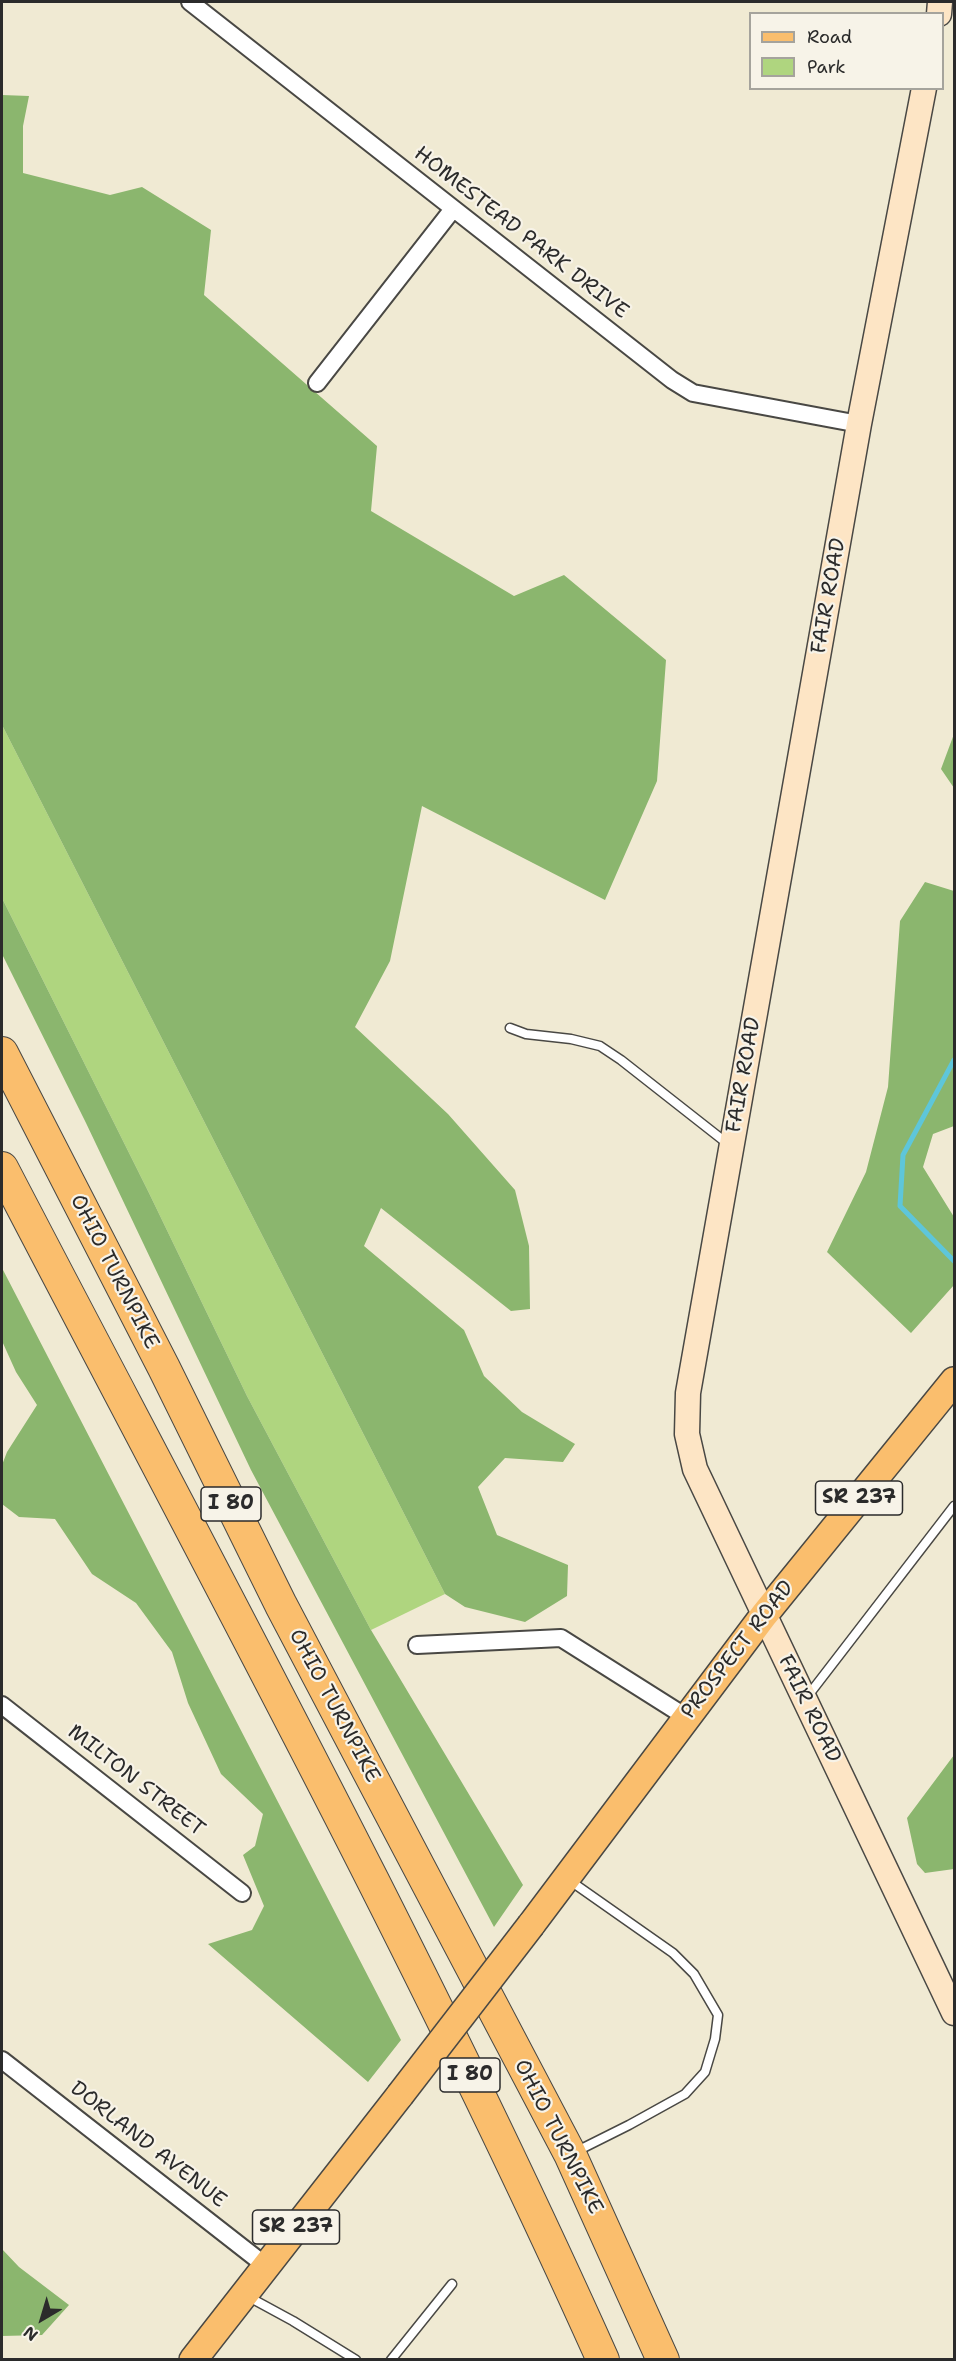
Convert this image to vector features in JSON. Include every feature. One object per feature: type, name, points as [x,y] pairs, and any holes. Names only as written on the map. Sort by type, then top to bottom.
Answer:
[{"type":"highway","name":"OHIO TURNPIKE","points":[[2,1053],[164,1368],[281,1605],[570,2154],[663,2360]]},
{"type":"highway","name":"I 80","points":[[2,1168],[329,1795],[463,2059],[557,2256],[603,2360]]},
{"type":"main road","name":"PROSPECT ROAD","points":[[266,2266],[531,1925],[764,1615],[953,1387]]},
{"type":"main road","name":"SR 237","points":[[193,2360],[266,2266]]},
{"type":"street","name":"HOMESTEAD PARK DRIVE","points":[[190,2],[672,380],[693,393],[859,424]]},
{"type":"street","name":"FAIR ROAD","points":[[924,90],[859,424],[731,1146],[688,1393],[687,1434],[695,1469],[954,2013]]},
{"type":"street","points":[[317,383],[453,209]]},
{"type":"street","points":[[417,1645],[561,1638],[686,1717]]},
{"type":"street","name":"MILTON STREET","points":[[2,1705],[242,1893]]},
{"type":"street","name":"DORLAND AVENUE","points":[[2,2060],[266,2266]]},
{"type":"lane","points":[[510,1028],[526,1034],[571,1039],[600,1046],[731,1146]]},
{"type":"lane","points":[[805,1700],[953,1508]]},
{"type":"lane","points":[[566,1878],[673,1953],[694,1974],[718,2015],[715,2039],[705,2072],[685,2094],[629,2126],[570,2154]]},
{"type":"lane","points":[[391,2360],[452,2284]]},
{"type":"lane","points":[[244,2294],[356,2360]]},
{"type":"green space","points":[[2,95],[29,96],[23,126],[23,173],[110,195],[142,187],[211,230],[204,295],[377,446],[371,511],[514,596],[564,575],[666,660],[657,781],[605,900],[422,806],[390,961],[355,1027],[448,1114],[515,1190],[529,1246],[530,1309],[511,1311],[381,1208],[364,1246],[464,1330],[484,1376],[522,1412],[575,1444],[563,1462],[505,1458],[478,1487],[497,1535],[568,1565],[567,1596],[525,1622],[465,1607],[445,1594],[2,725]]},
{"type":"green space","points":[[2,725],[445,1594],[371,1630],[247,1396],[2,898]]},
{"type":"green space","points":[[954,734],[954,788],[941,769]]},
{"type":"green space","points":[[925,882],[954,891],[954,1126],[933,1134],[923,1167],[954,1217],[954,1285],[911,1333],[827,1252],[866,1172],[888,1087],[900,921]]},
{"type":"green space","points":[[2,898],[247,1396],[371,1630],[523,1885],[494,1927],[251,1470],[86,1123],[2,954]]},
{"type":"green space","points":[[2,1268],[401,2040],[368,2082],[208,1944],[252,1930],[264,1906],[243,1855],[255,1846],[263,1814],[221,1774],[188,1703],[172,1652],[136,1603],[92,1574],[55,1519],[19,1517],[2,1504],[2,1465],[7,1452],[37,1405],[16,1372],[2,1341]]},
{"type":"green space","points":[[954,1755],[954,1869],[925,1873],[917,1864],[907,1818]]},
{"type":"green space","points":[[2,2249],[19,2267],[69,2305],[42,2335],[2,2336]]},
{"type":"waterway","points":[[954,1060],[903,1155],[900,1206],[954,1261]]}]
